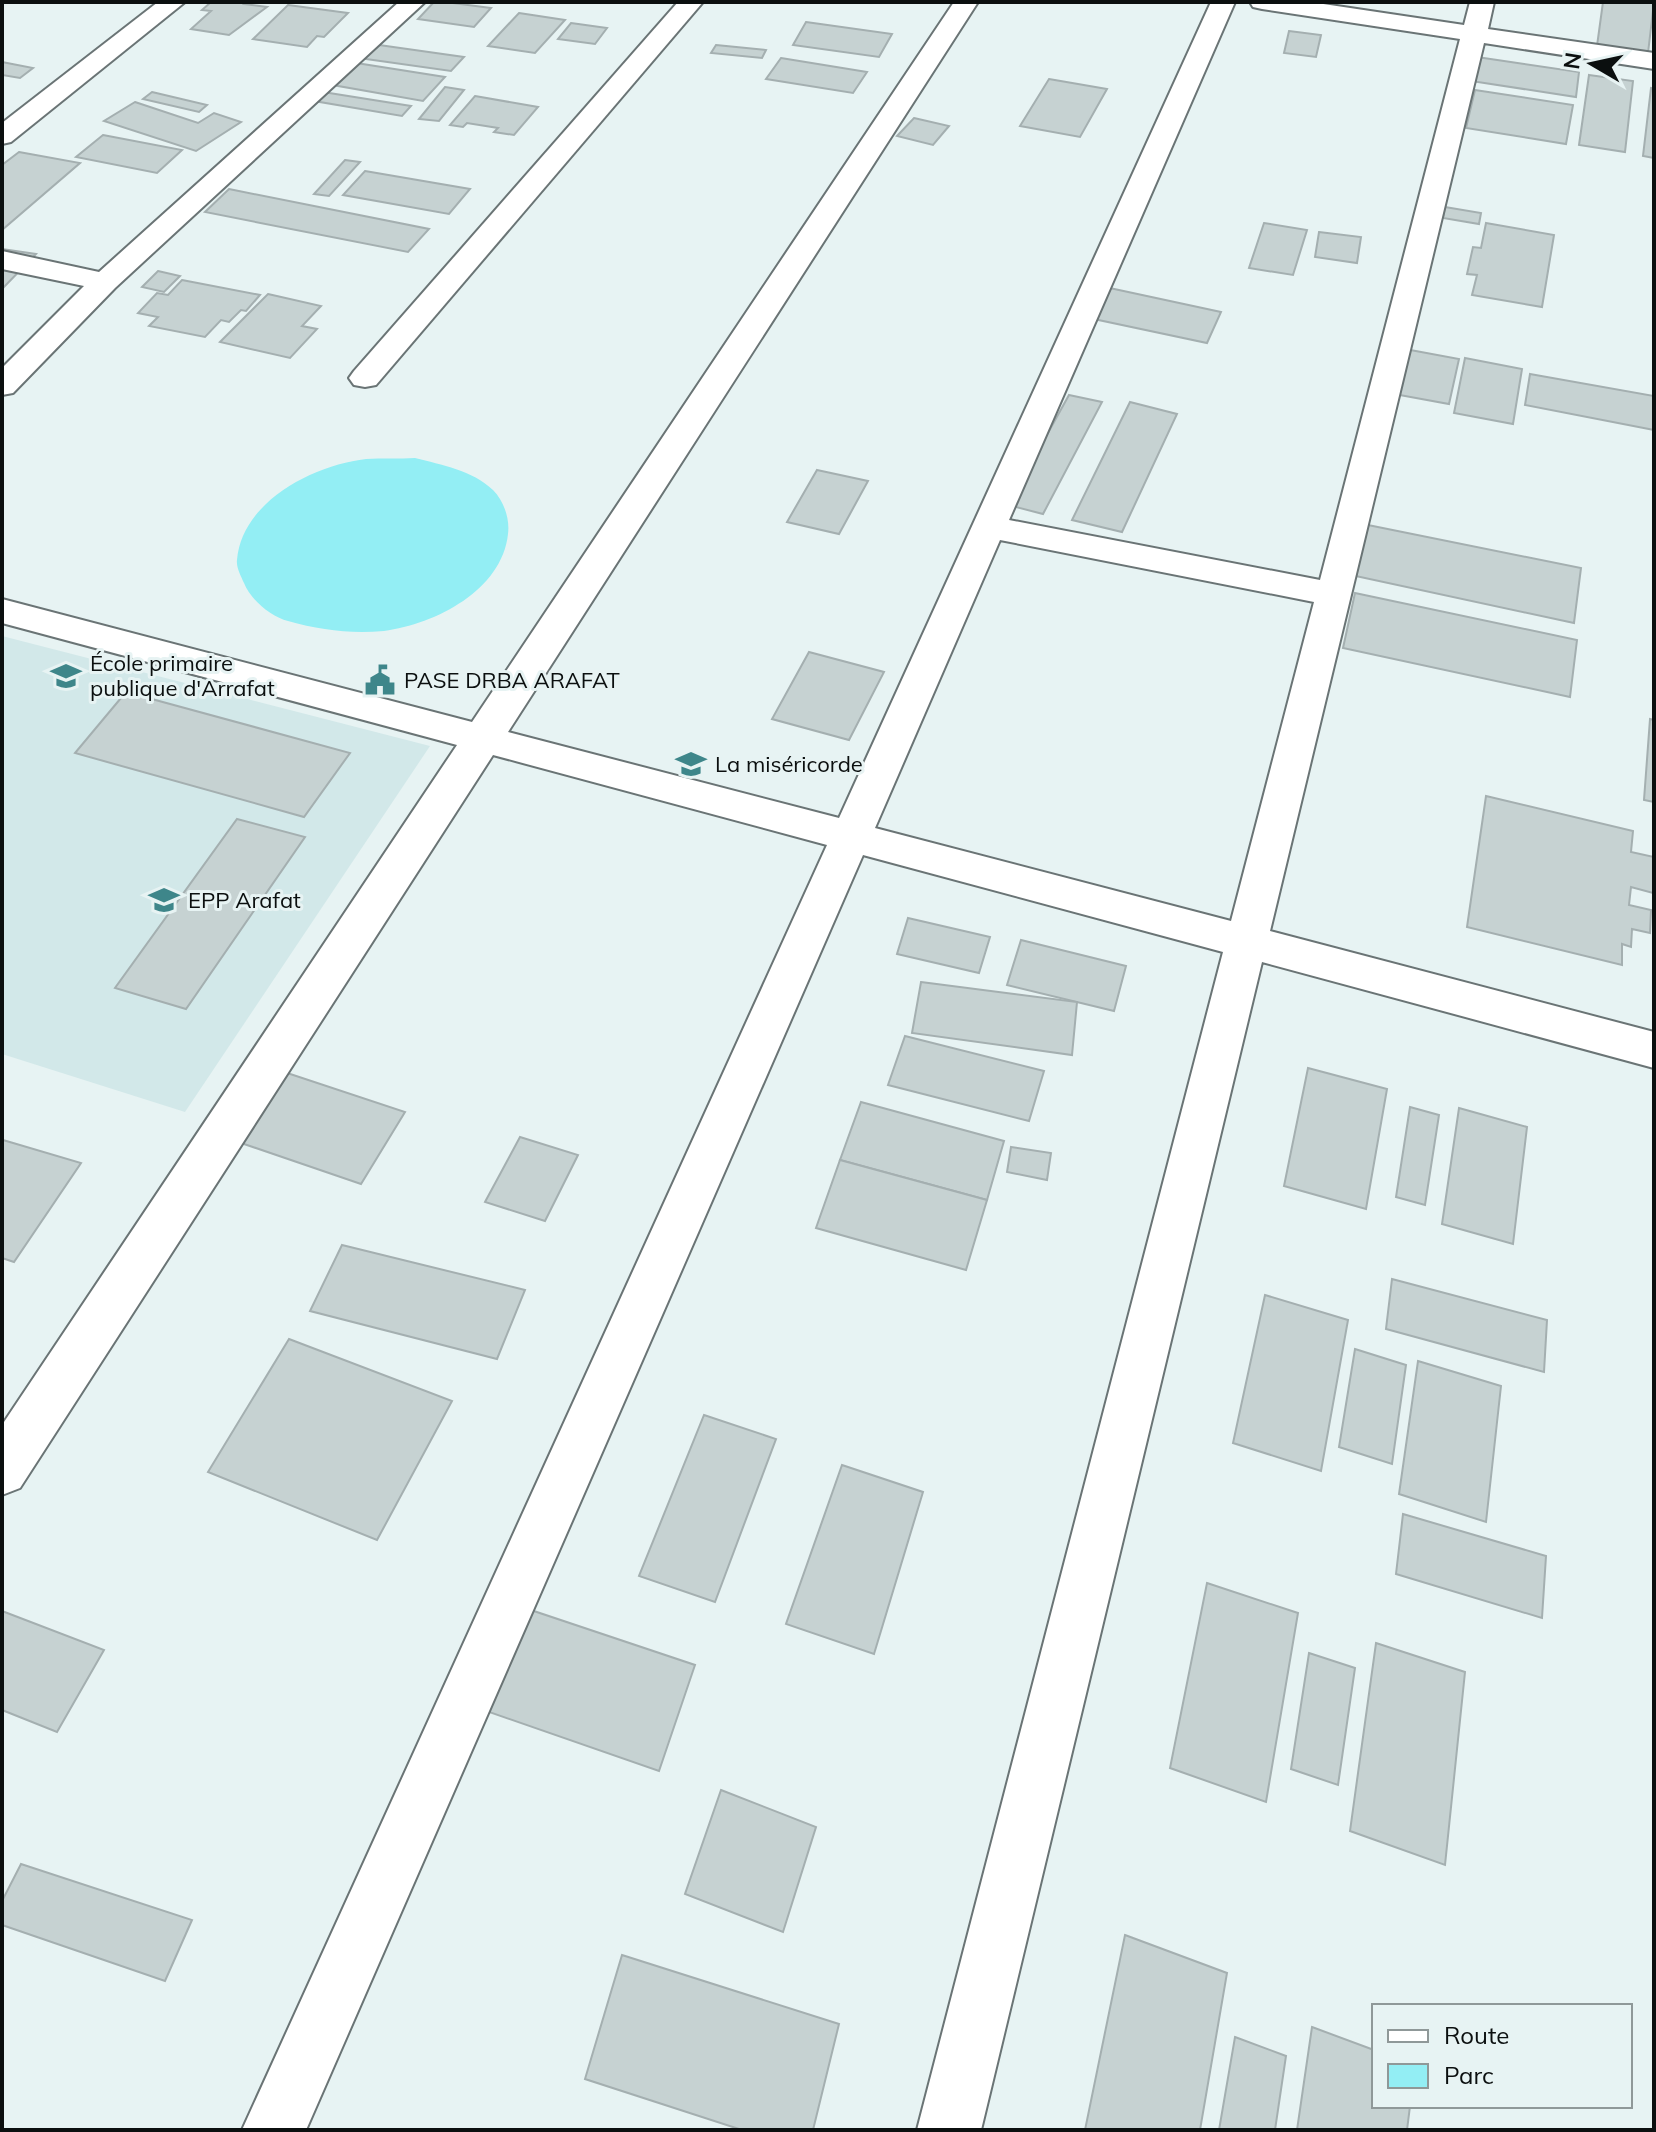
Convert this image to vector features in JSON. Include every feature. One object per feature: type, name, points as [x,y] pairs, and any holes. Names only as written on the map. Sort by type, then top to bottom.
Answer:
[{"type":"street","points":[[2,136],[173,2]]},
{"type":"street","points":[[2,386],[105,282],[413,2]]},
{"type":"street","points":[[365,378],[691,2]]},
{"type":"street","points":[[2,1470],[966,2]]},
{"type":"street","points":[[274,2130],[1223,2]]},
{"type":"street","points":[[1262,2],[1478,18],[1654,61]]},
{"type":"street","points":[[949,2130],[1478,18]]},
{"type":"street","points":[[2,260],[105,282]]},
{"type":"street","points":[[989,527],[1334,594]]},
{"type":"street","points":[[2,611],[1654,1050]]},
{"type":"shaded area","name":"EPP Arafat","points":[[2,636],[430,746],[185,1112],[2,1054]]},
{"type":"green space","points":[[415,458],[476,478],[497,494],[503,505],[508,534],[503,554],[480,587],[445,612],[424,621],[371,632],[312,627],[288,621],[275,616],[256,601],[244,583],[237,560],[242,539],[252,520],[266,504],[304,478],[325,469],[366,459]]},
{"type":"building","points":[[211,2],[246,2],[244,4],[267,7],[229,35],[191,29],[211,11],[202,10]]},
{"type":"building","points":[[434,2],[491,8],[474,27],[418,19]]},
{"type":"building","points":[[1603,2],[1654,2],[1648,53],[1597,46]]},
{"type":"building","points":[[288,5],[348,13],[324,37],[317,36],[307,47],[253,39]]},
{"type":"building","points":[[519,13],[565,20],[535,53],[488,46]]},
{"type":"building","points":[[806,22],[892,34],[879,57],[793,45]]},
{"type":"building","points":[[571,23],[607,28],[595,44],[558,39]]},
{"type":"building","points":[[1289,31],[1321,35],[1316,57],[1284,53]]},
{"type":"building","points":[[372,44],[464,57],[451,71],[359,58]]},
{"type":"building","points":[[716,45],[766,50],[762,58],[711,53]]},
{"type":"building","points":[[1477,57],[1579,72],[1576,97],[1471,81]]},
{"type":"building","points":[[781,58],[867,72],[853,93],[766,79]]},
{"type":"building","points":[[2,62],[33,68],[20,78],[2,75]]},
{"type":"building","points":[[350,62],[445,77],[423,101],[327,84]]},
{"type":"building","points":[[1589,75],[1633,81],[1625,152],[1579,145]]},
{"type":"building","points":[[1049,79],[1107,89],[1080,137],[1020,126]]},
{"type":"building","points":[[445,87],[464,90],[439,121],[419,119]]},
{"type":"building","points":[[1651,88],[1654,89],[1654,158],[1643,156]]},
{"type":"building","points":[[1475,90],[1573,105],[1566,144],[1466,128]]},
{"type":"building","points":[[152,92],[207,105],[199,112],[143,99]]},
{"type":"building","points":[[323,92],[411,106],[402,116],[314,101]]},
{"type":"building","points":[[475,96],[538,107],[514,135],[494,132],[498,128],[467,123],[463,127],[450,125]]},
{"type":"building","points":[[135,102],[198,123],[214,113],[241,122],[196,151],[104,121]]},
{"type":"building","points":[[914,118],[949,126],[933,145],[897,136]]},
{"type":"building","points":[[103,135],[182,150],[157,173],[76,157]]},
{"type":"building","points":[[19,152],[80,163],[2,230],[2,165]]},
{"type":"building","points":[[345,160],[360,162],[329,196],[314,194]]},
{"type":"building","points":[[365,171],[470,189],[449,214],[343,195]]},
{"type":"building","points":[[229,189],[429,229],[408,252],[205,212]]},
{"type":"building","points":[[1445,207],[1481,213],[1479,224],[1443,218]]},
{"type":"building","points":[[1264,223],[1307,230],[1293,275],[1249,268]]},
{"type":"building","points":[[1486,223],[1554,235],[1542,307],[1472,295],[1477,275],[1467,274],[1473,247],[1481,248]]},
{"type":"building","points":[[1319,232],[1361,237],[1357,263],[1315,257]]},
{"type":"building","points":[[2,249],[36,254],[2,289]]},
{"type":"building","points":[[158,271],[180,276],[164,292],[142,287]]},
{"type":"building","points":[[182,280],[260,295],[246,311],[241,310],[229,322],[221,320],[205,337],[149,326],[158,317],[138,313],[157,293],[168,295]]},
{"type":"building","points":[[1105,287],[1221,312],[1207,343],[1089,318]]},
{"type":"building","points":[[268,294],[321,306],[302,326],[317,329],[290,358],[220,342]]},
{"type":"building","points":[[1405,349],[1459,359],[1449,404],[1394,394]]},
{"type":"building","points":[[1465,358],[1522,369],[1513,424],[1454,413]]},
{"type":"building","points":[[1530,374],[1654,396],[1654,430],[1525,405]]},
{"type":"building","points":[[1069,395],[1102,402],[1043,514],[1008,505]]},
{"type":"building","points":[[1130,402],[1177,414],[1122,532],[1072,520]]},
{"type":"building","points":[[817,470],[868,481],[839,534],[787,522]]},
{"type":"building","points":[[1363,524],[1581,568],[1574,623],[1351,575]]},
{"type":"building","points":[[1355,593],[1577,640],[1570,697],[1343,648]]},
{"type":"building","points":[[809,652],[884,672],[849,740],[772,719]]},
{"type":"building","points":[[126,692],[350,753],[304,817],[75,753]]},
{"type":"building","points":[[1650,719],[1654,720],[1654,802],[1644,800]]},
{"type":"building","points":[[1486,796],[1633,831],[1631,852],[1654,857],[1653,893],[1631,887],[1629,905],[1651,910],[1650,933],[1632,929],[1631,947],[1622,944],[1622,965],[1467,927]]},
{"type":"building","points":[[237,819],[305,837],[186,1009],[115,988]]},
{"type":"building","points":[[908,918],[990,937],[979,973],[897,954]]},
{"type":"building","points":[[1021,940],[1126,966],[1114,1011],[1007,985]]},
{"type":"building","points":[[921,982],[1077,1002],[1072,1055],[912,1033]]},
{"type":"building","points":[[905,1036],[1044,1071],[1029,1121],[888,1085]]},
{"type":"building","points":[[257,1063],[405,1112],[361,1184],[209,1132]]},
{"type":"building","points":[[1308,1068],[1387,1089],[1366,1209],[1284,1186]]},
{"type":"building","points":[[861,1102],[1004,1141],[987,1200],[840,1160]]},
{"type":"building","points":[[1410,1107],[1439,1115],[1425,1205],[1396,1197]]},
{"type":"building","points":[[1459,1108],[1527,1127],[1513,1244],[1442,1224]]},
{"type":"building","points":[[520,1137],[578,1155],[545,1221],[485,1202]]},
{"type":"building","points":[[3,1140],[81,1163],[14,1262],[2,1258]]},
{"type":"building","points":[[1011,1147],[1051,1153],[1047,1180],[1007,1172]]},
{"type":"building","points":[[840,1160],[987,1200],[966,1270],[816,1228]]},
{"type":"building","points":[[342,1245],[525,1290],[497,1359],[310,1311]]},
{"type":"building","points":[[1392,1279],[1547,1320],[1544,1372],[1386,1329]]},
{"type":"building","points":[[1265,1295],[1348,1320],[1321,1471],[1233,1443]]},
{"type":"building","points":[[289,1339],[452,1401],[377,1540],[208,1472]]},
{"type":"building","points":[[1355,1349],[1406,1365],[1392,1464],[1339,1447]]},
{"type":"building","points":[[1418,1361],[1501,1386],[1486,1522],[1399,1494]]},
{"type":"building","points":[[704,1415],[776,1439],[715,1602],[639,1576]]},
{"type":"building","points":[[842,1465],[923,1492],[874,1654],[786,1624]]},
{"type":"building","points":[[1403,1514],[1546,1556],[1542,1618],[1396,1574]]},
{"type":"building","points":[[1207,1583],[1298,1613],[1266,1802],[1170,1768]]},
{"type":"building","points":[[489,1596],[695,1665],[659,1771],[446,1697]]},
{"type":"building","points":[[2,1611],[104,1650],[57,1732],[2,1710]]},
{"type":"building","points":[[1376,1643],[1465,1672],[1445,1865],[1350,1831]]},
{"type":"building","points":[[1309,1653],[1355,1668],[1338,1785],[1291,1769]]},
{"type":"building","points":[[721,1790],[816,1827],[783,1932],[685,1894]]},
{"type":"building","points":[[21,1864],[192,1920],[165,1981],[2,1925],[2,1901]]},
{"type":"building","points":[[1125,1935],[1227,1973],[1200,2130],[1085,2130]]},
{"type":"building","points":[[622,1955],[839,2024],[813,2130],[742,2130],[585,2079]]},
{"type":"building","points":[[1312,2027],[1372,2049],[1372,2108],[1410,2108],[1407,2130],[1297,2130]]},
{"type":"building","points":[[1235,2037],[1286,2056],[1275,2130],[1219,2130]]},
{"type":"place","name":"École primaire publique d'Arrafat","points":[[66,676]]},
{"type":"place","name":"PASE DRBA ARAFAT","points":[[380,680]]},
{"type":"place","name":"La miséricorde","points":[[691,764]]},
{"type":"place","name":"EPP Arafat","points":[[164,900]]}]
